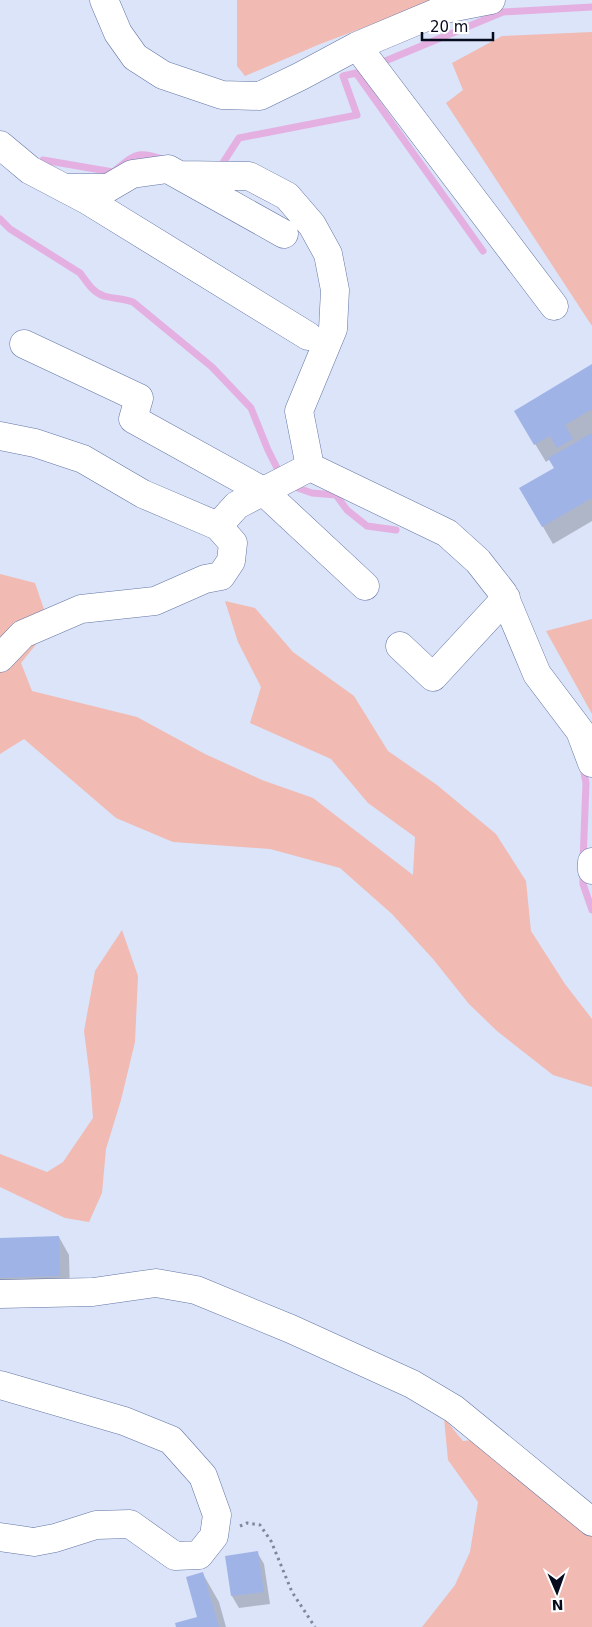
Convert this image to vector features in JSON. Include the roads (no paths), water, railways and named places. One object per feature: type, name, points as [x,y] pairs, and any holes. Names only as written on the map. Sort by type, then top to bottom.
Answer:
[{"type":"street","points":[[104,0],[118,33],[135,57],[163,75],[222,95],[260,96],[357,46],[445,9],[491,0]]},
{"type":"street","points":[[357,46],[554,306]]},
{"type":"street","points":[[0,145],[30,170],[87,200],[308,336]]},
{"type":"street","points":[[64,188],[108,188],[132,174],[168,169],[284,234]]},
{"type":"street","points":[[179,175],[249,176],[287,196],[312,225],[328,254],[335,290],[333,329],[299,411],[310,467]]},
{"type":"street","points":[[24,344],[139,398],[133,419],[264,491],[365,586]]},
{"type":"street","points":[[0,436],[35,443],[83,459],[143,494],[218,526],[234,543],[232,561],[221,576],[204,579],[155,601],[81,609],[23,634],[0,658]]},
{"type":"street","points":[[218,526],[237,504],[310,467]]},
{"type":"street","points":[[310,467],[447,533],[478,561],[504,592],[537,674],[580,731],[592,763]]},
{"type":"street","points":[[400,646],[434,676],[506,598]]},
{"type":"street","points":[[592,862],[592,870]]},
{"type":"street","points":[[0,1294],[93,1292],[156,1283],[196,1290],[291,1329],[412,1384],[454,1409],[592,1522]]},
{"type":"street","points":[[0,1385],[124,1421],[171,1440],[203,1476],[217,1515],[214,1536],[199,1555],[175,1556],[130,1524],[96,1525],[55,1538],[34,1542],[0,1537]]},
{"type":"waterway","points":[[378,64],[503,12],[592,7]]},
{"type":"waterway","points":[[219,169],[239,138],[357,115],[343,76],[356,73],[483,251]]},
{"type":"waterway","points":[[43,160],[113,172],[137,156],[148,155],[165,160]]},
{"type":"waterway","points":[[0,219],[10,229],[80,273],[90,287],[97,292],[104,296],[133,302],[212,367],[251,408],[281,476]]},
{"type":"waterway","points":[[292,486],[312,493],[336,495],[347,510],[367,526],[396,530]]},
{"type":"waterway","points":[[583,767],[586,783],[583,861]]},
{"type":"waterway","points":[[583,872],[583,884],[592,910]]}]
